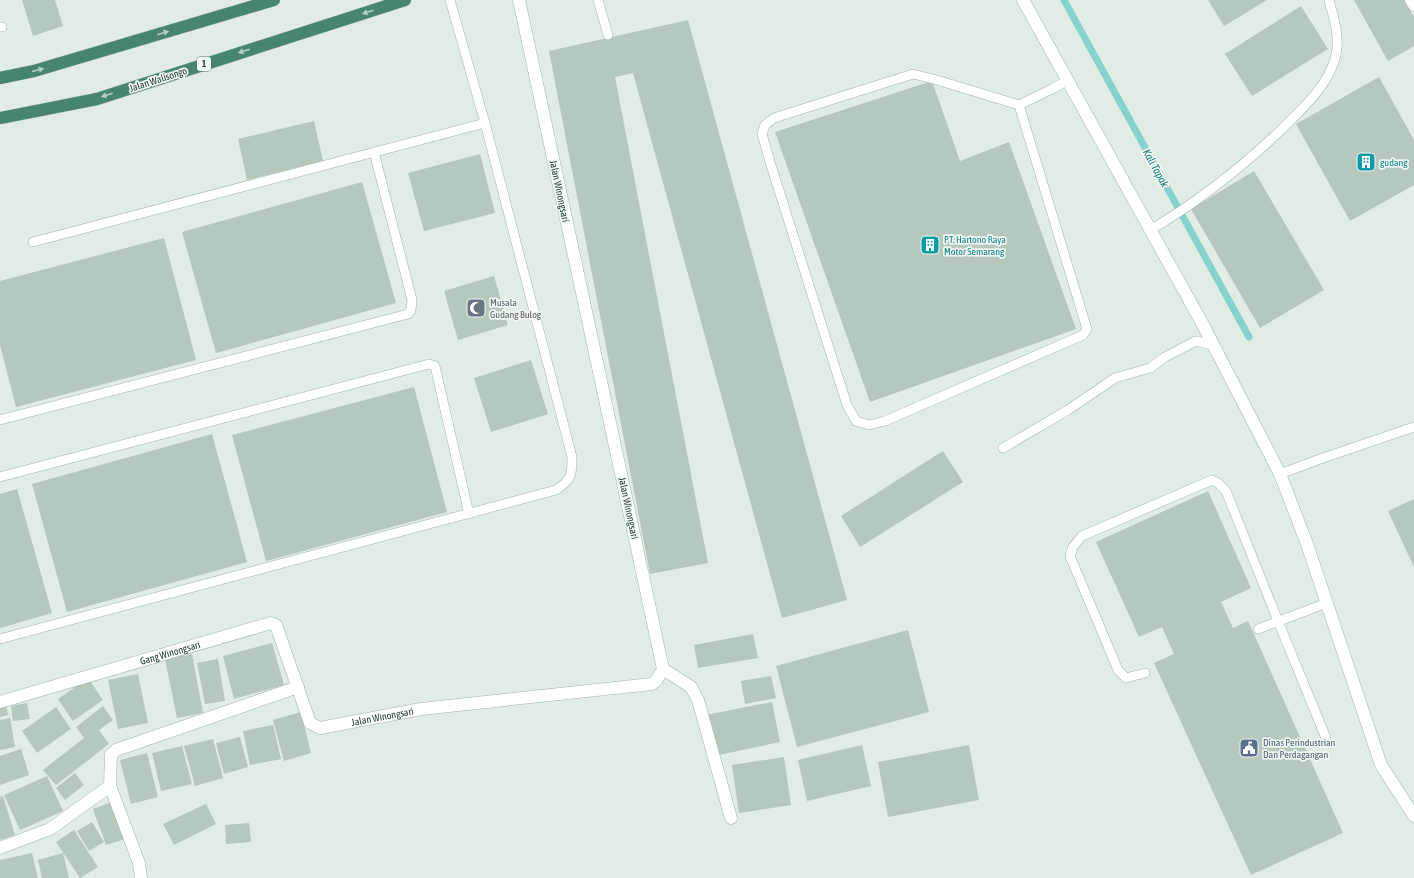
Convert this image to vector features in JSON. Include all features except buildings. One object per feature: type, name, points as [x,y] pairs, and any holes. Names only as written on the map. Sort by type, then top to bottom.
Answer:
[{"type":"highway","points":[[0,78],[34,71],[274,0]]},
{"type":"highway","name":"Jalan Walisongo","points":[[0,118],[96,98],[405,0]]},
{"type":"street","name":"Jalan Winongsari","points":[[320,728],[421,709],[652,684],[656,681],[663,669],[519,0]]},
{"type":"street","points":[[1023,0],[1202,323],[1280,474],[1307,544],[1381,765],[1414,816]]},
{"type":"street","points":[[1411,0],[1414,5]]},
{"type":"street","name":"Gang Winongsari","points":[[0,702],[271,623],[276,625],[310,724],[320,728]]},
{"type":"street","points":[[663,669],[691,687],[698,700],[732,818]]},
{"type":"street","points":[[141,878],[139,863],[110,786],[111,755],[116,750],[298,687]]},
{"type":"street","points":[[0,848],[50,829],[110,786]]},
{"type":"lane","points":[[0,639],[556,490],[566,483],[572,473],[572,457],[485,123],[450,0]]},
{"type":"lane","points":[[598,0],[608,35]]},
{"type":"lane","points":[[1150,230],[1179,214],[1256,154],[1309,102],[1328,77],[1335,58],[1337,30],[1329,0]]},
{"type":"lane","points":[[1019,105],[1087,329],[1083,336],[885,421],[869,426],[856,421],[847,405],[772,170],[762,134],[765,125],[774,118],[913,74],[1019,105],[1068,80]]},
{"type":"lane","points":[[33,242],[485,123]]},
{"type":"lane","points":[[0,420],[408,314],[411,310],[412,300],[374,152]]},
{"type":"lane","points":[[1003,448],[1068,410],[1115,378],[1150,368],[1165,357],[1196,341],[1213,345]]},
{"type":"lane","points":[[0,477],[429,364],[435,366],[468,514]]},
{"type":"lane","points":[[1280,474],[1414,427]]},
{"type":"lane","points":[[1145,673],[1126,678],[1118,670],[1070,556],[1071,552],[1082,536],[1212,480],[1218,482],[1226,491],[1326,738]]},
{"type":"lane","points":[[1258,629],[1326,603]]},
{"type":"waterway","name":"Kali Tapak","points":[[1064,0],[1249,337]]},
{"type":"place","name":"gudang","points":[[1366,162]]},
{"type":"place","name":"PT. Hartono Raya Motor Semarang","points":[[930,245]]},
{"type":"place","name":"Musala Gudang Bulog","points":[[476,308]]},
{"type":"place","name":"Dinas Perindustrian Dan Perdagangan","points":[[1249,748]]}]
